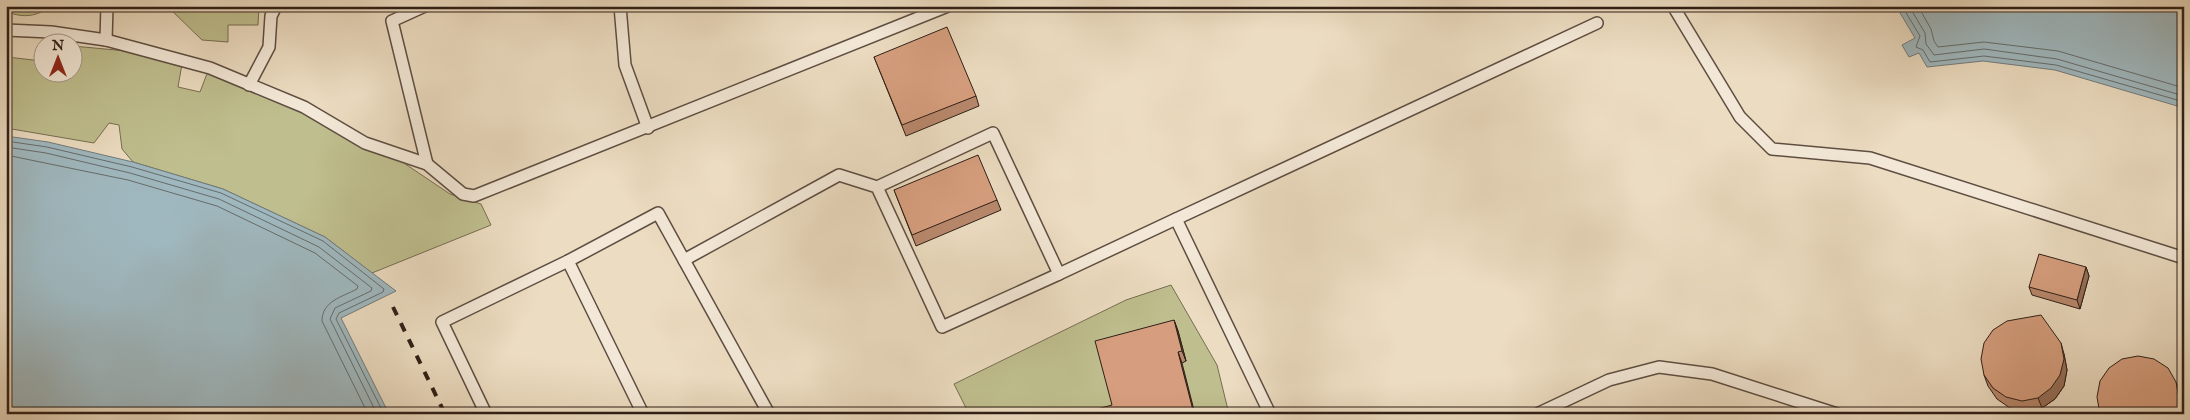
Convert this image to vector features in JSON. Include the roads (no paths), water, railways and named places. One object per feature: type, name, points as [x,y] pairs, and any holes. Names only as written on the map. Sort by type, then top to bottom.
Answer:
[{"type":"lane","points":[[106,40],[107,6]]},
{"type":"lane","points":[[250,85],[269,47],[271,16],[276,6]]},
{"type":"lane","points":[[425,6],[392,21],[427,164]]},
{"type":"lane","points":[[620,6],[625,65],[648,128]]},
{"type":"lane","points":[[6,30],[51,32],[106,40],[186,61],[304,107],[365,143],[427,164],[463,194],[474,196],[648,128],[948,6]]},
{"type":"lane","points":[[1673,6],[1740,117],[1772,149],[1870,158],[2184,258]]},
{"type":"lane","points":[[877,187],[942,327],[1597,23]]},
{"type":"lane","points":[[684,260],[839,175],[877,187],[994,133],[1059,274]]},
{"type":"lane","points":[[486,414],[442,322],[568,261],[658,213],[768,414]]},
{"type":"lane","points":[[1176,219],[1270,414]]},
{"type":"lane","points":[[568,261],[644,414]]},
{"type":"lane","points":[[1537,414],[1609,380],[1659,367],[1712,374],[1837,414]]},
{"type":"water","points":[[1896,6],[2184,6],[2184,108],[2055,70],[1983,61],[1927,67],[1919,53],[1909,57],[1902,45],[1915,38]]},
{"type":"water","points":[[6,136],[48,142],[133,162],[223,189],[325,237],[396,291],[341,318],[389,414],[6,414]]},
{"type":"railway","points":[[393,307],[445,414]]}]
